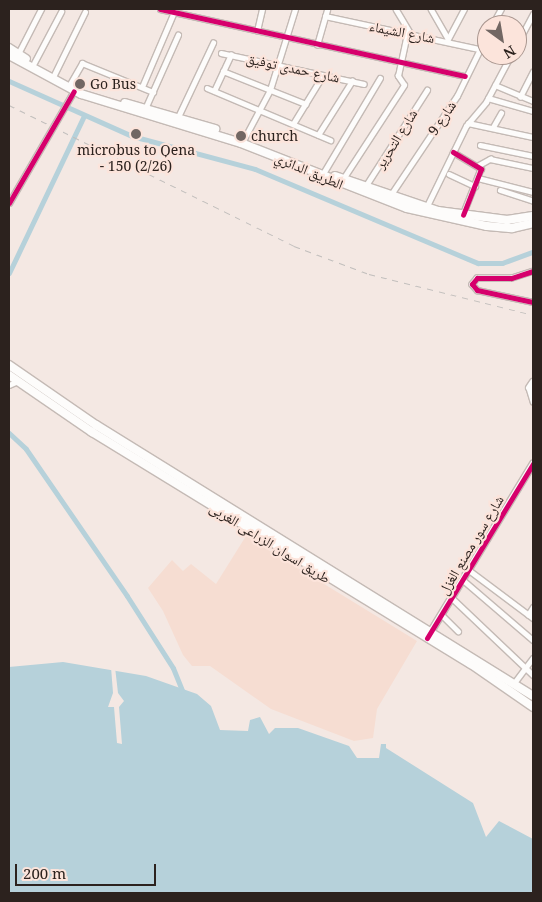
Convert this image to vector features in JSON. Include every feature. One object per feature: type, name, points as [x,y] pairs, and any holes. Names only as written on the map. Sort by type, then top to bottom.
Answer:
[{"type":"main road","name":"الطريق الدائري","points":[[9,48],[72,88],[145,109],[166,118]]},
{"type":"main road","name":"الطريق الدائري","points":[[9,55],[72,88],[166,118],[244,139],[324,172],[426,208],[463,215],[513,220],[533,216]]},
{"type":"main road","name":"الطريق الدائري","points":[[179,120],[418,212],[487,226],[512,228],[533,223]]},
{"type":"main road","name":"طريق اسوان الزراعى الغربى","points":[[9,365],[96,425],[335,578]]},
{"type":"main road","name":"طريق اسوان الزراعى الغربى","points":[[9,376],[92,432],[335,578],[532,701]]},
{"type":"main road","points":[[92,432],[96,425]]},
{"type":"main road","name":"طريق اسوان الزراعى الغربى","points":[[429,636],[514,683],[532,701]]},
{"type":"street","points":[[18,54],[41,9]]},
{"type":"street","points":[[160,9],[400,64],[465,76]]},
{"type":"street","points":[[257,31],[262,9]]},
{"type":"street","points":[[244,139],[270,90],[295,9]]},
{"type":"street","points":[[317,45],[328,9]]},
{"type":"street","points":[[343,179],[404,85],[398,78],[409,34],[396,9]]},
{"type":"street","points":[[431,9],[448,40]]},
{"type":"street","points":[[448,40],[464,9]]},
{"type":"street","points":[[34,63],[61,12]]},
{"type":"street","points":[[54,75],[86,12]]},
{"type":"street","points":[[142,87],[177,12]]},
{"type":"street","points":[[527,25],[533,14]]},
{"type":"street","name":"شارع الشيماء","points":[[325,16],[477,47]]},
{"type":"street","points":[[145,109],[178,35]]},
{"type":"street","points":[[179,120],[213,43]]},
{"type":"street","name":"شارع 9","points":[[389,196],[457,96],[477,52]]},
{"type":"street","name":"شارع حمدى توفيق","points":[[221,53],[364,84]]},
{"type":"street","points":[[214,91],[231,55]]},
{"type":"street","points":[[9,203],[60,119],[82,63],[153,92]]},
{"type":"street","points":[[426,208],[468,123],[488,98],[506,65]]},
{"type":"street","points":[[223,71],[306,104]]},
{"type":"street","points":[[520,97],[533,72]]},
{"type":"street","points":[[294,124],[323,75]]},
{"type":"street","points":[[324,172],[380,78]]},
{"type":"street","points":[[318,134],[352,81]]},
{"type":"street","points":[[495,85],[533,101]]},
{"type":"street","points":[[207,88],[330,140]]},
{"type":"street","name":"شارع التحرير","points":[[365,187],[426,90]]},
{"type":"street","points":[[488,98],[533,111]]},
{"type":"street","points":[[492,128],[501,113]]},
{"type":"street","points":[[468,123],[533,137]]},
{"type":"street","points":[[480,146],[533,156]]},
{"type":"street","points":[[453,152],[479,165]]},
{"type":"street","points":[[479,165],[490,159],[533,168]]},
{"type":"street","points":[[463,215],[478,178],[479,165]]},
{"type":"street","points":[[449,174],[475,186]]},
{"type":"street","points":[[478,178],[533,192]]},
{"type":"street","points":[[500,190],[533,201]]},
{"type":"street","points":[[533,271],[511,278],[477,278],[472,284],[477,290],[533,302]]},
{"type":"street","points":[[9,385],[18,382]]},
{"type":"street","points":[[533,382],[529,388],[533,401]]},
{"type":"street","name":"شارع سور مصنع الغزل","points":[[429,636],[530,474],[533,464]]},
{"type":"street","points":[[469,570],[533,618]]},
{"type":"street","points":[[463,580],[533,640]]},
{"type":"street","points":[[452,598],[533,675]]},
{"type":"street","points":[[528,615],[533,607]]},
{"type":"street","points":[[442,615],[458,631]]},
{"type":"street","points":[[514,683],[533,658]]},
{"type":"shaded area","points":[[246,536],[417,641],[377,709],[373,738],[354,741],[271,709],[210,666],[192,666],[183,655],[163,611],[148,588],[172,560],[183,571],[191,564],[216,584]]},
{"type":"water","points":[[63,662],[146,676],[197,694],[211,706],[220,730],[248,731],[250,720],[260,717],[269,734],[275,728],[298,728],[349,746],[357,758],[379,758],[381,744],[386,744],[386,748],[473,803],[486,837],[499,821],[533,839],[533,893],[9,893],[9,667]]},
{"type":"pier","points":[[111,667],[115,667],[118,693],[124,701],[119,707],[122,744],[117,743],[114,707],[108,707],[113,693]]},
{"type":"waterway","points":[[9,81],[132,136],[255,169],[478,263],[502,263],[533,252]]},
{"type":"waterway","points":[[9,273],[84,116]]},
{"type":"waterway","points":[[9,433],[26,449],[127,596],[173,668],[182,690]]},
{"type":"railway","points":[[9,105],[294,246],[369,274],[533,315]]},
{"type":"cycle path","points":[[160,9],[465,76]]},
{"type":"cycle path","points":[[9,203],[74,91]]},
{"type":"cycle path","points":[[453,152],[481,169],[463,215]]},
{"type":"cycle path","points":[[533,271],[511,278],[477,278],[472,284],[477,290],[533,302]]},
{"type":"cycle path","points":[[427,638],[533,464]]},
{"type":"place","name":"Go Bus","points":[[80,84]]},
{"type":"place","name":"microbus to Qena - 150 (2/26)","points":[[136,134]]},
{"type":"place","name":"church","points":[[241,136]]}]
